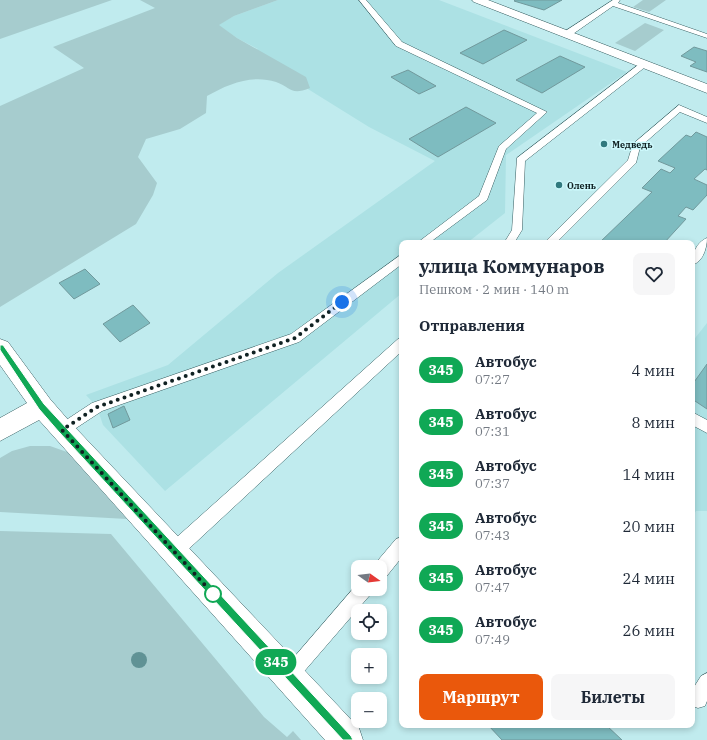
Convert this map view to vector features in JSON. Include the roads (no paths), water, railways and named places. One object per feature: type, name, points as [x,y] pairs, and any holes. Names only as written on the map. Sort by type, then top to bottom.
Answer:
[{"type":"street","points":[[478,0],[707,89]]},
{"type":"street","points":[[0,348],[42,406],[62,430],[347,740]]},
{"type":"street","points":[[0,430],[42,406]]},
{"type":"lane","points":[[362,0],[399,44],[543,112],[502,148],[483,198],[426,240]]},
{"type":"lane","points":[[567,34],[615,2],[707,36]]},
{"type":"lane","points":[[511,240],[517,230],[520,160],[645,64]]},
{"type":"lane","points":[[552,240],[633,161],[636,146],[679,108],[707,120]]},
{"type":"lane","points":[[695,258],[707,243]]},
{"type":"lane","points":[[62,430],[97,407],[295,338],[399,260]]},
{"type":"lane","points":[[174,551],[399,346]]},
{"type":"lane","points":[[695,420],[707,427]]},
{"type":"lane","points":[[387,563],[399,549]]},
{"type":"lane","points":[[289,676],[358,596]]},
{"type":"lane","points":[[695,698],[698,700],[707,682]]},
{"type":"place","name":"Медведь","points":[[604,144]]},
{"type":"place","name":"Олень","points":[[559,185]]}]
